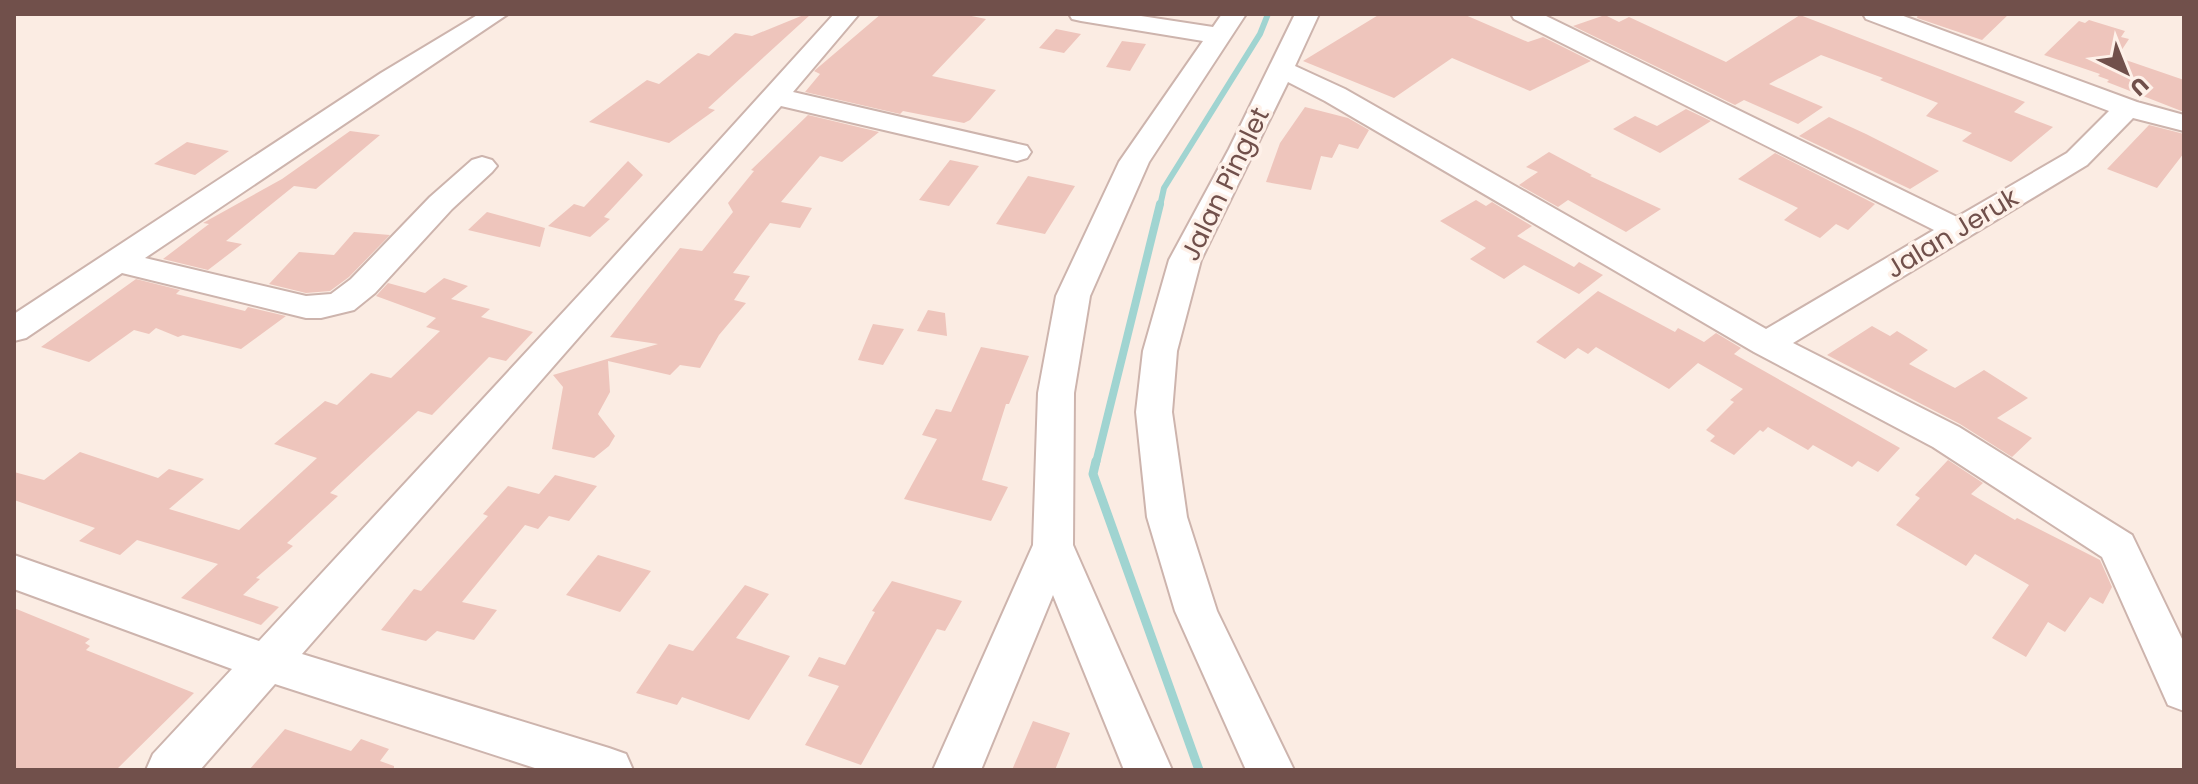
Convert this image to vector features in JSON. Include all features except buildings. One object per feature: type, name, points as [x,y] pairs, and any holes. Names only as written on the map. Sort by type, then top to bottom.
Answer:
[{"type":"street","points":[[14,330],[390,79],[496,14]]},
{"type":"street","points":[[170,770],[847,14]]},
{"type":"street","points":[[957,770],[1053,545],[1056,393],[1073,296],[1134,162],[1227,25],[1081,14]]},
{"type":"street","name":"Jalan Pinglet","points":[[1270,770],[1196,611],[1167,517],[1154,412],[1160,351],[1185,260],[1307,14]]},
{"type":"street","points":[[1523,14],[1956,229]]},
{"type":"street","points":[[1875,14],[2127,108],[2184,123]]},
{"type":"street","points":[[1281,69],[1335,95],[1766,344],[1946,437],[2118,546],[2184,691]]},
{"type":"street","points":[[775,96],[1017,152]]},
{"type":"street","name":"Jalan Jeruk","points":[[1766,344],[2077,159],[2127,108]]},
{"type":"street","points":[[116,261],[277,302],[306,307],[331,306],[351,297],[363,286],[441,203],[482,166]]},
{"type":"street","points":[[1053,545],[1148,770]]},
{"type":"street","points":[[14,572],[265,662],[609,770]]},
{"type":"waterway","points":[[1160,206],[1164,188],[1260,34],[1268,14]]},
{"type":"waterway","points":[[1096,463],[1160,204]]},
{"type":"waterway","points":[[1096,461],[1093,474],[1199,770]]}]
